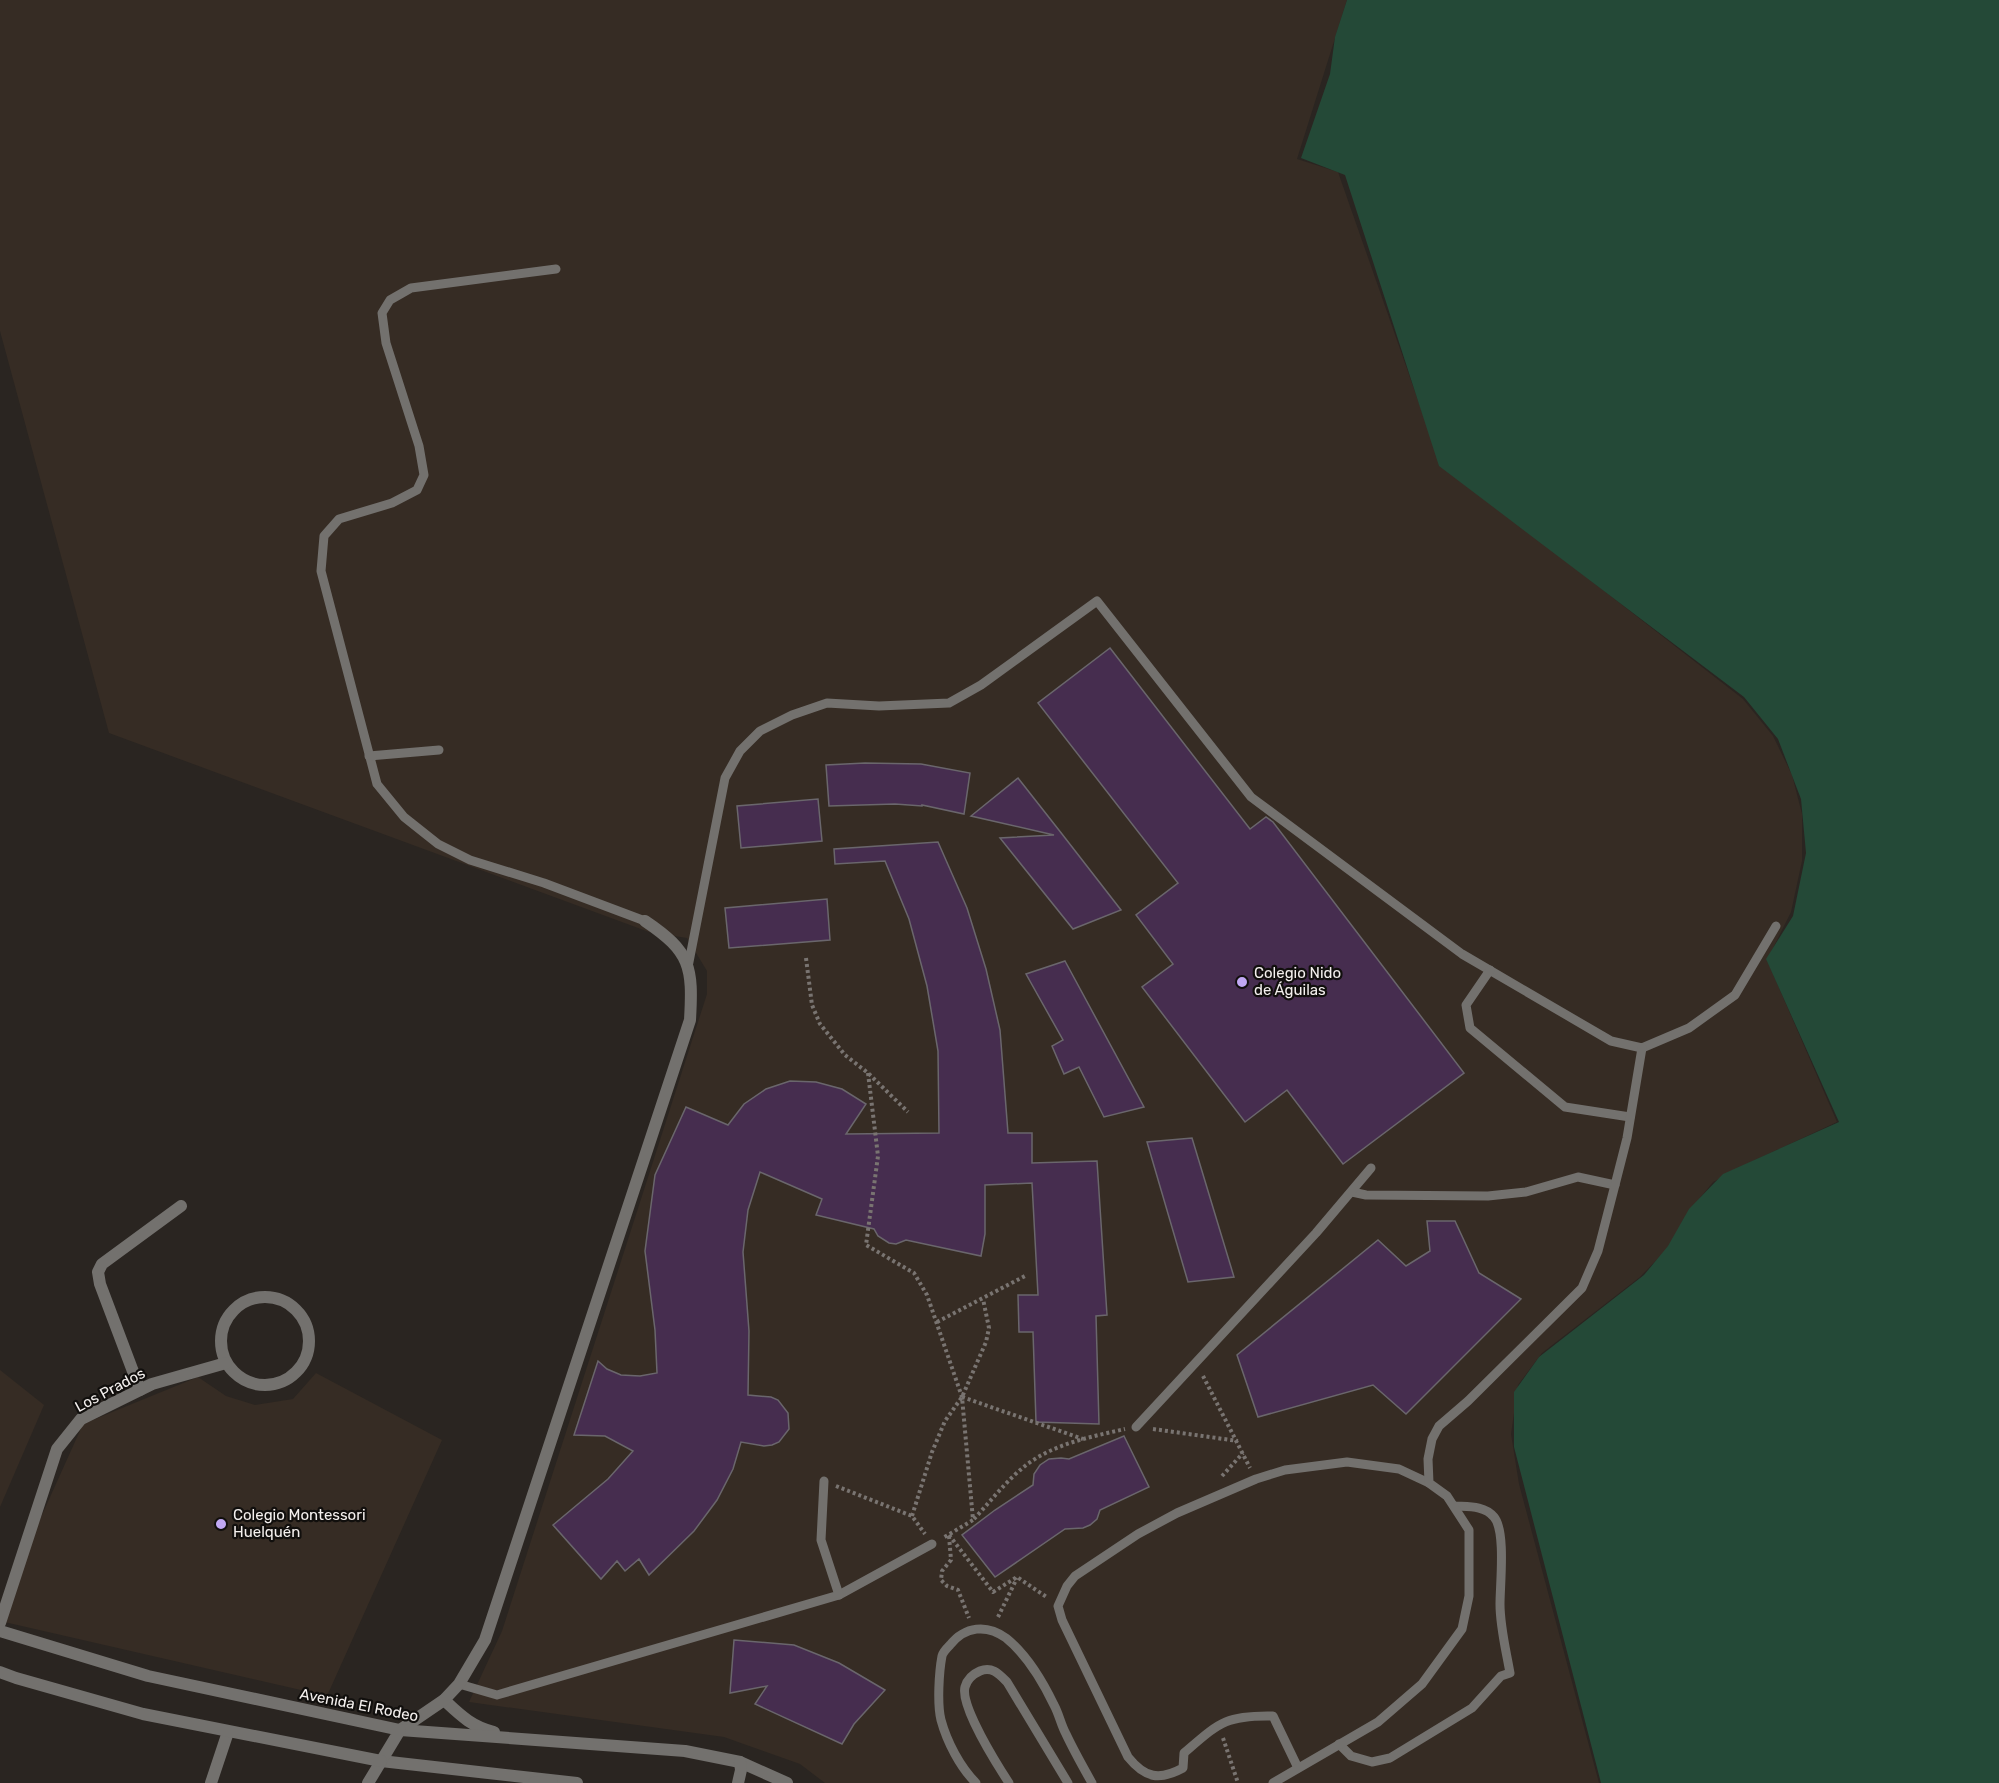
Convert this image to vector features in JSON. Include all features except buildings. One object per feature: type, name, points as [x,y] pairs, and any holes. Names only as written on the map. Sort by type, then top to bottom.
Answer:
[{"type":"street","points":[[368,1783],[400,1730],[444,1700],[459,1684],[484,1640],[690,1020],[691,996],[688,967],[678,947],[645,921]]},
{"type":"street","points":[[140,1390],[100,1284],[98,1272],[102,1264],[181,1206]]},
{"type":"street","points":[[258,1297],[272,1297],[286,1302],[297,1310],[305,1322],[309,1337],[308,1352],[302,1365],[285,1380],[263,1386],[248,1382],[236,1375],[226,1363],[221,1350],[220,1335],[233,1310],[244,1302],[258,1297]]},
{"type":"street","name":"Los Prados","points":[[0,1623],[57,1449],[81,1419],[152,1384],[226,1363]]},
{"type":"street","name":"Avenida El Rodeo","points":[[0,1631],[148,1676],[400,1730],[685,1751],[740,1762],[787,1783]]},
{"type":"street","points":[[0,1672],[143,1714],[228,1732],[381,1761],[577,1783]]},
{"type":"street","points":[[444,1700],[463,1718],[480,1728],[530,1740]]},
{"type":"street","points":[[211,1783],[228,1732]]},
{"type":"street","points":[[738,1783],[740,1762]]},
{"type":"street","points":[[534,1783],[552,1781]]},
{"type":"lane","points":[[556,269],[411,288],[390,300],[382,314],[386,343],[419,446],[424,475],[417,489],[392,503],[339,519],[324,536],[321,571],[377,784],[404,817],[438,844],[470,860],[544,883],[645,921]]},
{"type":"lane","points":[[688,967],[725,778],[740,751],[760,731],[792,715],[827,703],[879,706],[949,703],[981,685],[1097,601],[1251,797],[1462,954],[1611,1041],[1642,1048],[1689,1028],[1735,995],[1776,926]]},
{"type":"lane","points":[[369,756],[439,750]]},
{"type":"lane","points":[[1490,970],[1466,1005],[1470,1028],[1565,1107],[1630,1118]]},
{"type":"lane","points":[[1429,1483],[1428,1459],[1432,1439],[1439,1426],[1468,1401],[1582,1287],[1598,1251],[1615,1185],[1642,1048]]},
{"type":"lane","points":[[1136,1426],[1316,1233],[1371,1168]]},
{"type":"lane","points":[[1352,1192],[1366,1195],[1488,1196],[1526,1192],[1547,1184],[1578,1177],[1597,1179],[1615,1185]]},
{"type":"lane","points":[[1273,1783],[1378,1722],[1422,1684],[1462,1629],[1469,1596],[1469,1530],[1447,1496],[1429,1483],[1399,1468],[1347,1462],[1285,1470],[1256,1479],[1177,1513],[1138,1534],[1075,1576],[1067,1586],[1058,1606],[1062,1620],[1128,1757],[1137,1768],[1153,1776],[1169,1776],[1183,1768],[1184,1753],[1219,1725],[1233,1718],[1250,1715],[1273,1716],[1298,1768]]},
{"type":"lane","points":[[824,1481],[821,1540],[839,1595]]},
{"type":"lane","points":[[1339,1744],[1351,1756],[1372,1762],[1390,1758],[1472,1708],[1501,1676],[1510,1673],[1501,1614],[1500,1532],[1496,1519],[1481,1508],[1454,1506]]},
{"type":"lane","points":[[459,1684],[497,1695],[839,1595],[932,1544]]},
{"type":"lane","points":[[976,1783],[969,1776],[952,1748],[940,1718],[939,1689],[943,1654],[952,1642],[973,1628],[992,1630],[1018,1650],[1054,1705],[1065,1732],[1092,1783]]},
{"type":"lane","points":[[1009,1783],[988,1751],[967,1704],[964,1688],[973,1674],[983,1669],[996,1671],[1007,1682],[1068,1783]]},
{"type":"path","points":[[806,958],[812,1005],[820,1024],[845,1055],[868,1073],[908,1112]]},
{"type":"path","points":[[868,1073],[878,1156],[866,1245],[914,1273],[927,1295],[962,1397],[973,1520]]},
{"type":"path","points":[[937,1322],[1025,1276]]},
{"type":"path","points":[[912,1516],[940,1432],[962,1397],[986,1342],[989,1328],[982,1299]]},
{"type":"path","points":[[1196,1362],[1256,1479]]},
{"type":"path","points":[[962,1397],[1083,1438]]},
{"type":"path","points":[[824,1481],[912,1516],[932,1544],[973,1520],[1024,1466],[1044,1453],[1083,1438],[1136,1426],[1238,1441]]},
{"type":"path","points":[[949,1535],[993,1592],[1017,1577]]},
{"type":"path","points":[[949,1535],[951,1560],[942,1571],[941,1580],[947,1586],[958,1590],[973,1628]]},
{"type":"path","points":[[1017,1577],[1058,1606]]},
{"type":"path","points":[[992,1630],[1017,1577]]},
{"type":"path","points":[[1219,1725],[1238,1783]]},
{"type":"shaded area","name":"Colegio Nido de Águilas","points":[[0,0],[1347,0],[1297,159],[1338,172],[1440,463],[1743,699],[1773,736],[1792,775],[1802,814],[1802,861],[1791,912],[1767,960],[1837,1122],[1713,1182],[1691,1209],[1672,1244],[1640,1277],[1542,1353],[1518,1385],[1511,1434],[1519,1484],[1599,1783],[825,1783],[800,1764],[724,1737],[469,1702],[502,1631],[707,994],[707,971],[687,938],[649,932],[109,733],[0,331]]},
{"type":"shaded area","points":[[0,1370],[44,1405],[0,1507]]},
{"type":"shaded area","name":"Colegio Montessori Huelquén","points":[[316,1373],[442,1440],[327,1696],[0,1621],[0,1608],[83,1424],[198,1377],[226,1396],[255,1405],[293,1399]]},
{"type":"green space","points":[[1347,0],[1999,0],[1999,1783],[1601,1783],[1514,1447],[1514,1392],[1539,1357],[1644,1275],[1668,1246],[1689,1209],[1723,1174],[1839,1122],[1766,959],[1793,916],[1806,853],[1801,799],[1778,739],[1744,697],[1439,466],[1345,175],[1301,158],[1330,74],[1335,37]]},
{"type":"place","name":"Colegio Nido de Águilas","points":[[1242,982]]},
{"type":"place","name":"Colegio Montessori Huelquén","points":[[221,1524]]}]
